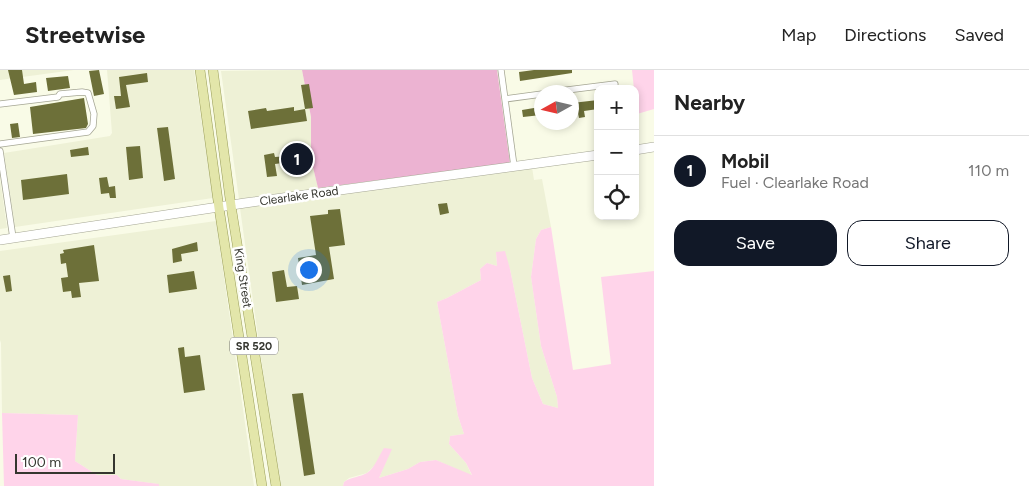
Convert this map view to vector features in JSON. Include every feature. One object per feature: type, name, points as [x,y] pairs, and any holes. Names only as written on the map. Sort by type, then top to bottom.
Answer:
[{"type":"main road","name":"King Street","points":[[200,70],[218,208],[262,486]]},
{"type":"main road","name":"King Street","points":[[213,70],[231,206],[276,486]]},
{"type":"main road","points":[[247,393],[260,391]]},
{"type":"main road","points":[[260,472],[266,479],[268,486]]},
{"type":"street","points":[[501,70],[514,166]]},
{"type":"street","points":[[579,88],[615,84]]},
{"type":"street","points":[[0,104],[82,92],[88,93],[94,114],[93,126],[88,132],[0,144]]},
{"type":"street","points":[[505,99],[534,95]]},
{"type":"street","points":[[639,149],[654,147]]},
{"type":"street","points":[[0,151],[12,238]]},
{"type":"street","name":"Clearlake Road","points":[[0,240],[594,156]]},
{"type":"shaded area","points":[[0,70],[74,70],[0,80]]},
{"type":"shaded area","points":[[107,70],[194,70],[213,198],[15,227],[4,153],[110,136],[112,133]]},
{"type":"shaded area","points":[[302,70],[311,117],[311,159],[318,188],[239,199],[221,71]]},
{"type":"shaded area","points":[[302,70],[497,70],[510,163],[318,188],[311,159],[311,117]]},
{"type":"shaded area","points":[[632,70],[654,70],[654,109],[639,113],[639,85],[634,85]]},
{"type":"shaded area","points":[[532,167],[534,180],[542,179],[551,227],[541,230],[536,239],[531,277],[541,346],[557,397],[558,408],[543,404],[532,378],[510,269],[496,252],[497,266],[487,263],[480,269],[481,280],[437,302],[458,416],[464,434],[450,436],[449,444],[466,463],[472,476],[436,460],[420,462],[408,469],[379,478],[391,449],[367,473],[349,478],[344,482],[343,486],[279,486],[240,208]]},
{"type":"shaded area","points":[[0,179],[7,228],[0,229]]},
{"type":"shaded area","points":[[216,221],[254,486],[159,486],[158,484],[121,479],[117,475],[97,475],[75,461],[78,415],[2,413],[0,251]]},
{"type":"shaded area","points":[[551,227],[573,370],[611,364],[601,277],[654,271],[654,486],[343,486],[347,480],[370,471],[384,448],[392,449],[379,478],[408,469],[420,462],[436,460],[472,475],[466,463],[449,444],[450,436],[464,434],[458,416],[437,302],[481,280],[480,269],[487,263],[497,266],[496,252],[505,251],[532,378],[543,404],[558,408],[557,397],[541,346],[531,277],[536,239],[541,230]]},
{"type":"shaded area","points":[[2,413],[78,415],[75,461],[97,475],[117,475],[121,479],[159,484],[159,486],[4,486]]},
{"type":"building","points":[[8,70],[22,70],[24,84],[36,82],[37,92],[14,95]]},
{"type":"building","points":[[99,70],[104,94],[94,96],[89,71]]},
{"type":"building","points":[[572,70],[572,73],[520,81],[519,72]]},
{"type":"building","points":[[147,73],[148,82],[126,85],[130,107],[116,109],[114,96],[121,96],[119,77]]},
{"type":"building","points":[[68,76],[70,88],[48,91],[46,78]]},
{"type":"building","points":[[309,84],[313,108],[305,109],[301,85]]},
{"type":"building","points":[[84,98],[88,124],[86,128],[33,134],[30,107]]},
{"type":"building","points":[[594,100],[594,110],[584,111],[585,117],[579,118],[579,102]]},
{"type":"building","points":[[294,107],[294,111],[305,109],[307,121],[251,129],[248,111],[266,108],[267,111]]},
{"type":"building","points":[[534,108],[534,116],[523,117],[522,110]]},
{"type":"building","points":[[18,123],[20,137],[12,138],[10,124]]},
{"type":"building","points":[[168,127],[175,179],[164,181],[157,128]]},
{"type":"building","points":[[302,145],[306,174],[291,176],[290,162],[275,164],[277,176],[267,177],[264,155],[274,153],[275,157],[289,156],[288,147]]},
{"type":"building","points":[[140,146],[143,178],[129,180],[126,147]]},
{"type":"building","points":[[88,147],[89,155],[71,157],[70,150]]},
{"type":"building","points":[[67,174],[69,194],[23,200],[21,180]]},
{"type":"building","points":[[107,177],[109,187],[115,186],[116,198],[110,198],[109,193],[101,194],[99,178]]},
{"type":"building","points":[[447,203],[449,213],[440,215],[438,204]]},
{"type":"building","points":[[340,209],[345,245],[329,247],[334,279],[302,285],[298,258],[316,255],[310,216],[328,214],[328,210]]},
{"type":"building","points":[[197,242],[198,251],[181,254],[182,261],[173,263],[172,249]]},
{"type":"building","points":[[94,245],[99,281],[79,283],[81,297],[72,298],[71,291],[63,292],[61,278],[68,277],[66,263],[61,264],[60,254],[64,253],[63,250]]},
{"type":"building","points":[[284,270],[287,287],[297,286],[299,299],[276,302],[272,272]]},
{"type":"building","points":[[194,271],[197,289],[169,293],[167,275]]},
{"type":"building","points":[[10,275],[12,291],[6,292],[3,276]]},
{"type":"building","points":[[184,347],[185,357],[200,355],[205,390],[184,393],[178,348]]},
{"type":"building","points":[[303,393],[315,474],[304,476],[292,394]]},
{"type":"place","name":"Mobil","points":[[297,159]]}]
